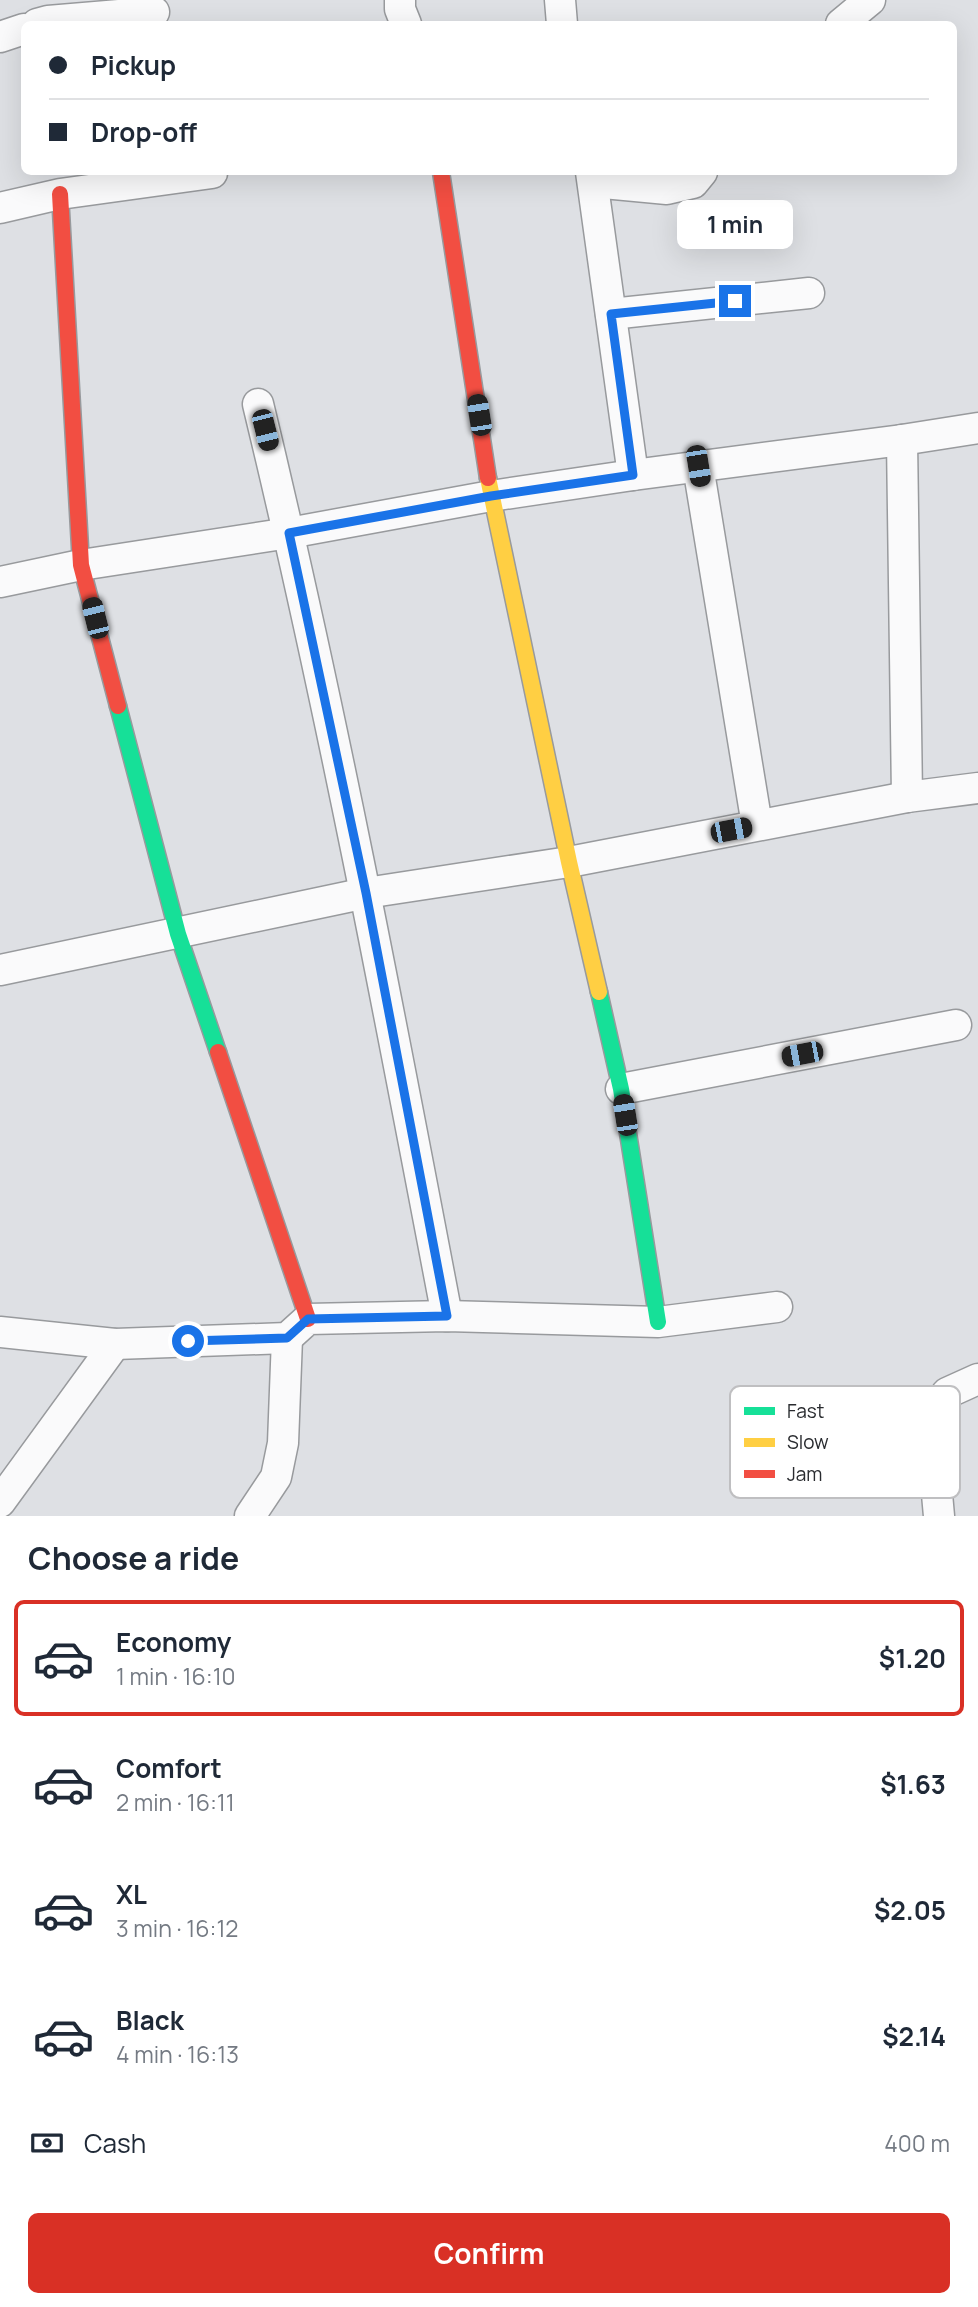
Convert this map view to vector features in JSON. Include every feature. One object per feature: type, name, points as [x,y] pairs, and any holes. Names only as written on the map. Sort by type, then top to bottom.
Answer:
[{"type":"street","points":[[400,0],[404,21]]},
{"type":"street","points":[[559,0],[562,21]]},
{"type":"street","points":[[845,21],[870,0]]},
{"type":"street","points":[[48,21],[154,12]]},
{"type":"street","points":[[0,37],[21,30]]},
{"type":"street","points":[[0,208],[60,194],[198,175]]},
{"type":"street","points":[[441,175],[491,496],[569,862],[621,1089],[658,1322]]},
{"type":"street","points":[[633,475],[592,177],[667,188],[693,183],[700,175]]},
{"type":"street","points":[[60,194],[81,565],[178,934],[297,1328],[283,1443],[276,1477],[250,1516]]},
{"type":"street","points":[[611,314],[809,293]]},
{"type":"street","points":[[258,404],[289,533],[366,893],[447,1316]]},
{"type":"street","points":[[0,582],[81,565],[289,533],[491,496],[978,428]]},
{"type":"street","points":[[902,440],[907,797]]},
{"type":"street","points":[[698,466],[758,825]]},
{"type":"street","points":[[0,970],[366,893],[569,862],[907,797],[978,788]]},
{"type":"street","points":[[621,1089],[956,1025]]},
{"type":"street","points":[[0,1332],[115,1344],[447,1316],[658,1322],[777,1307]]},
{"type":"street","points":[[0,1502],[115,1344]]},
{"type":"street","points":[[960,1387],[978,1379]]},
{"type":"street","points":[[937,1498],[939,1516]]},
{"type":"traffic: fast","points":[[118,706],[178,934],[218,1052]]},
{"type":"traffic: fast","points":[[599,992],[621,1089],[658,1322]]},
{"type":"traffic: slow","points":[[488,478],[599,992]]},
{"type":"traffic: jam","points":[[441,175],[488,478]]},
{"type":"traffic: jam","points":[[60,194],[81,565],[118,706]]},
{"type":"traffic: jam","points":[[218,1052],[308,1319]]},
{"type":"route","points":[[188,1341],[287,1338],[308,1319],[447,1316],[366,893],[289,533],[491,496],[633,475],[611,314],[735,301]]}]
